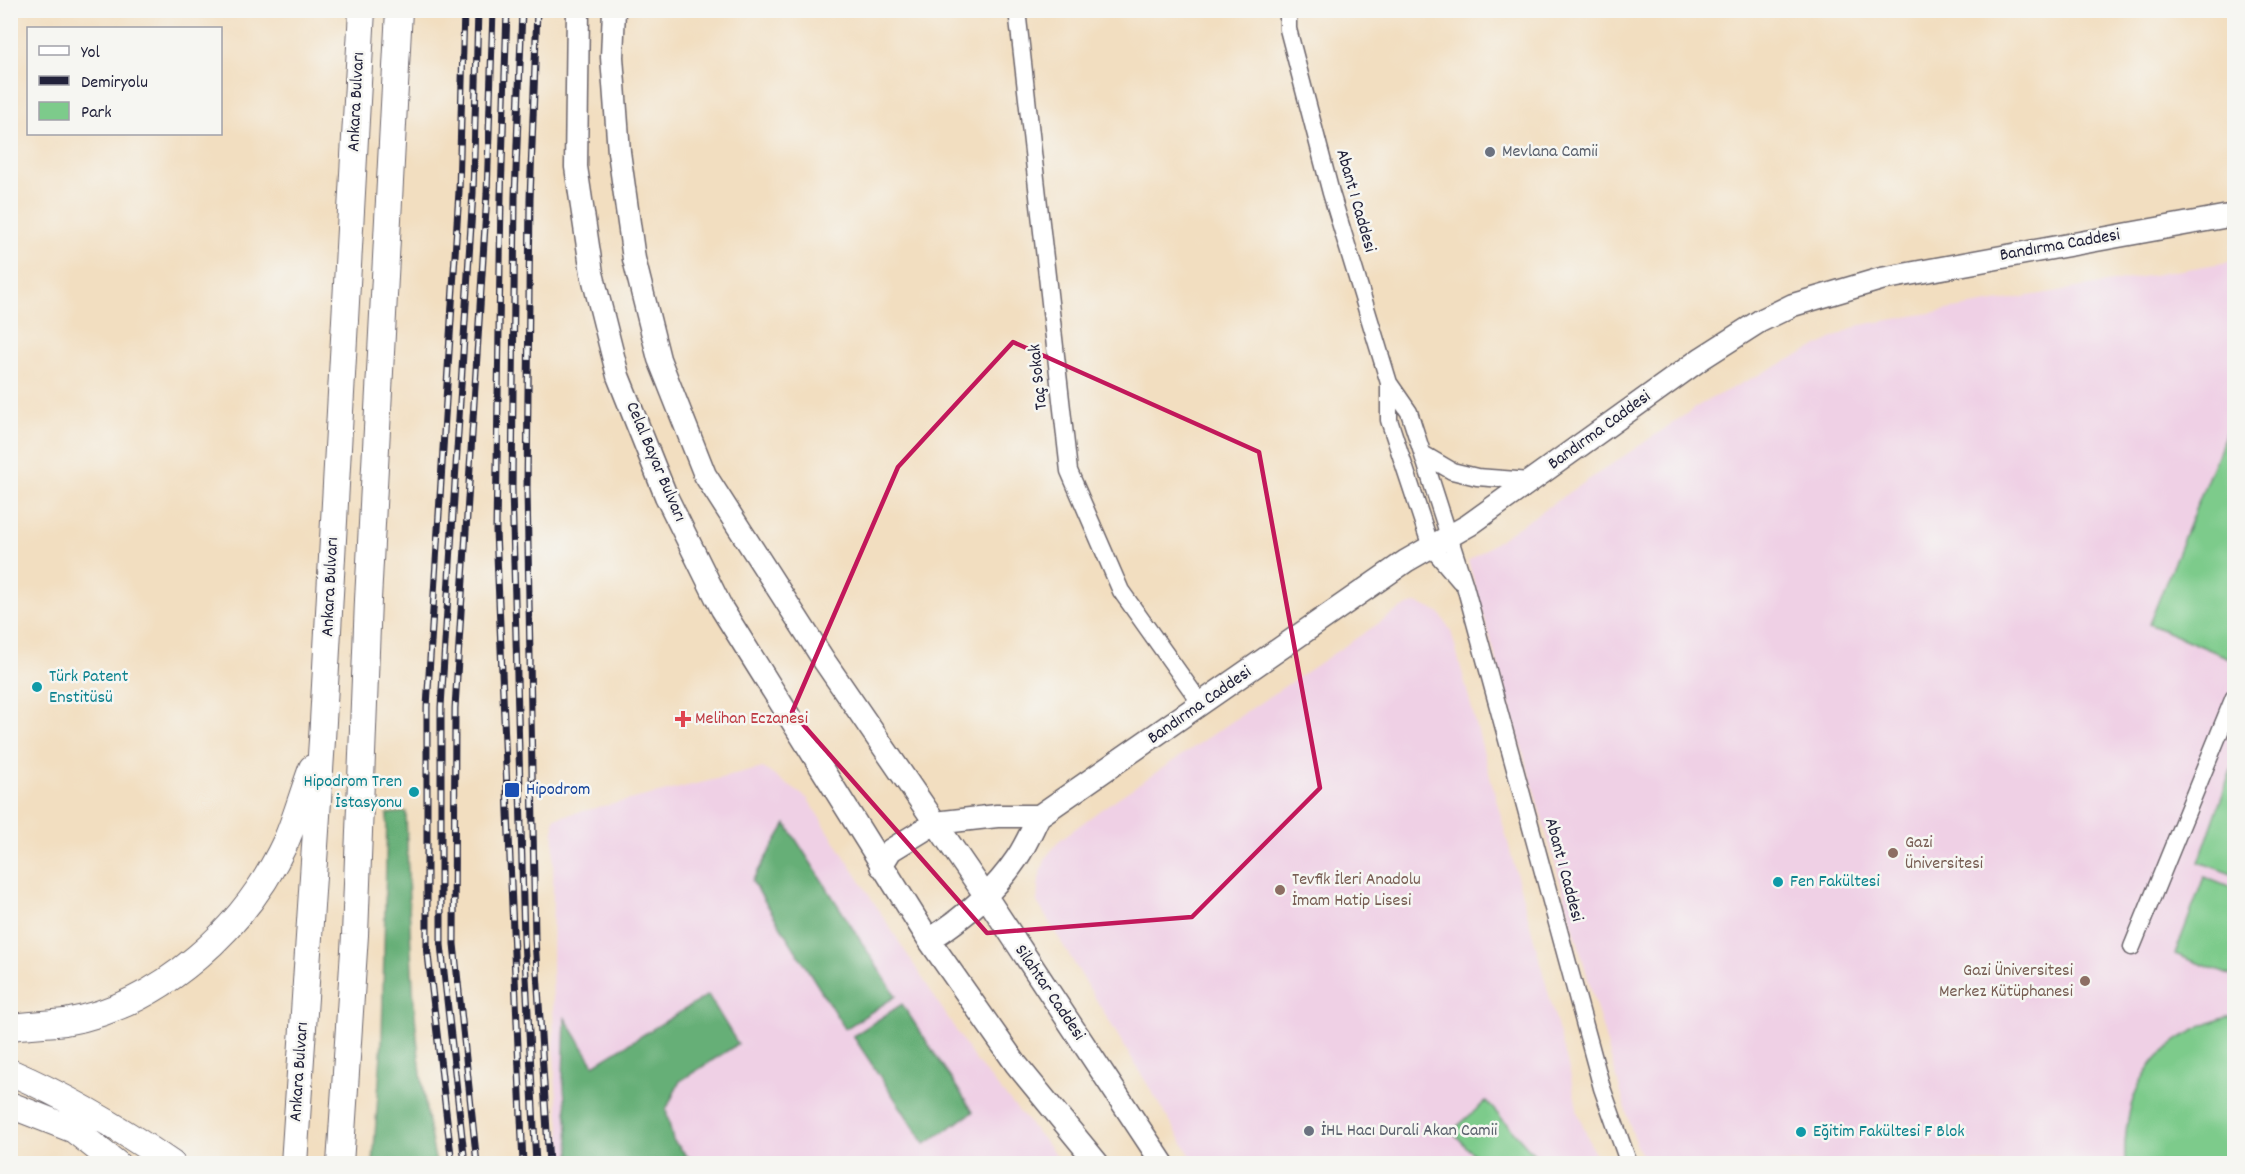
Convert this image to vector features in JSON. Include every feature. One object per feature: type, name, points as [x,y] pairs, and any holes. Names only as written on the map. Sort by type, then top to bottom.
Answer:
[{"type":"main road","name":"Ankara Bulvarı","points":[[294,1164],[322,740],[362,10]]},
{"type":"main road","name":"Ankara Bulvarı","points":[[340,1164],[355,935],[370,564],[399,10]]},
{"type":"main road","name":"Celal Bayar Bulvarı","points":[[578,10],[576,167],[592,273],[618,376],[666,496],[722,609],[881,866]]},
{"type":"main road","points":[[614,10],[612,57],[619,152],[634,259],[659,358],[705,475],[764,569],[935,823]]},
{"type":"main road","name":"Bandırma Caddesi","points":[[929,940],[958,922],[1017,858],[1039,816],[1530,481],[1702,358],[1760,321],[1792,305],[1881,279],[2235,215]]},
{"type":"main road","points":[[10,1027],[66,1022],[110,1008],[155,988],[197,957],[247,906],[285,841],[322,740]]},
{"type":"main road","points":[[1039,816],[997,816],[935,823],[891,850],[881,866],[929,940],[1016,1064],[1098,1164]]},
{"type":"main road","name":"Silahtar Caddesi","points":[[935,823],[1163,1164]]},
{"type":"main road","points":[[10,1072],[50,1089],[115,1125],[171,1164]]},
{"type":"main road","points":[[10,1106],[74,1130],[117,1164]]},
{"type":"street","name":"Taç Sokak","points":[[1017,10],[1069,471],[1120,591],[1202,705]]},
{"type":"street","name":"Abant 1 Caddesi","points":[[1277,10],[1288,29]]},
{"type":"street","name":"Abant 1 Caddesi","points":[[1288,10],[1288,29],[1331,193],[1389,382],[1409,412],[1423,454],[1440,541]]},
{"type":"street","name":"Abant 1 Caddesi","points":[[1389,382],[1389,420],[1440,541],[1465,586],[1602,1088],[1629,1164]]},
{"type":"street","points":[[1423,454],[1452,471],[1477,477],[1530,481]]},
{"type":"street","points":[[2132,947],[2235,697]]},
{"type":"highlighted area","points":[[1013,342],[1259,452],[1320,788],[1192,917],[987,933],[792,712],[898,467]]},
{"type":"shaded area","name":"Gazi Üniversitesi","points":[[2234,261],[2234,1163],[1647,1163],[1636,1145],[1468,561],[1704,402],[1860,325]]},
{"type":"shaded area","name":"Tevfik İleri Anadolu İmam Hatip Lisesi","points":[[1416,603],[1439,612],[1451,631],[1570,1073],[1578,1113],[1598,1163],[1195,1163],[1037,902],[1039,878],[1046,857],[1061,839],[1103,808],[1400,609]]},
{"type":"shaded area","points":[[763,768],[807,798],[975,1060],[1063,1163],[564,1163],[555,1078],[552,966],[554,818]]},
{"type":"green space","points":[[2234,413],[2234,660],[2149,624]]},
{"type":"green space","points":[[2234,762],[2234,875],[2199,862]]},
{"type":"green space","points":[[406,812],[413,989],[421,1077],[436,1163],[373,1163],[382,1040],[387,814]]},
{"type":"green space","points":[[786,824],[896,996],[845,1029],[752,881]]},
{"type":"green space","points":[[2204,877],[2234,889],[2234,977],[2175,954]]},
{"type":"green space","points":[[708,995],[738,1044],[680,1081],[666,1110],[673,1140],[688,1157],[704,1163],[571,1163],[563,1077],[565,1018],[594,1065]]},
{"type":"green space","points":[[902,1004],[973,1112],[925,1144],[853,1036]]},
{"type":"green space","points":[[2234,1015],[2234,1163],[2125,1163],[2130,1109],[2138,1087],[2150,1067],[2165,1050],[2184,1036],[2207,1024]]},
{"type":"green space","points":[[1486,1101],[1542,1163],[1481,1163],[1452,1131]]},
{"type":"railway","points":[[452,1164],[427,946],[427,707],[459,191],[464,10]]},
{"type":"railway","points":[[465,1164],[441,945],[441,707],[473,193],[478,10]]},
{"type":"railway","points":[[477,1164],[454,944],[455,708],[487,194],[493,10]]},
{"type":"railway","points":[[507,10],[501,196],[496,531],[523,1164]]},
{"type":"railway","points":[[522,10],[515,197],[512,488],[524,939],[536,1164]]},
{"type":"railway","points":[[537,10],[530,199],[527,489],[535,939],[549,1164]]},
{"type":"place","name":"Mevlana Camii","points":[[1490,152]]},
{"type":"place","name":"Türk Patent Enstitüsü","points":[[37,687]]},
{"type":"place","name":"Melihan Eczanesi","points":[[683,719]]},
{"type":"place","name":"Hipodrom","points":[[512,790]]},
{"type":"place","name":"Hipodrom Tren İstasyonu","points":[[414,792]]},
{"type":"place","name":"Gazi Üniversitesi","points":[[1893,853]]},
{"type":"place","name":"Fen Fakültesi","points":[[1778,882]]},
{"type":"place","name":"Tevfik İleri Anadolu İmam Hatip Lisesi","points":[[1280,890]]},
{"type":"place","name":"Gazi Üniversitesi Merkez Kütüphanesi","points":[[2085,981]]},
{"type":"place","name":"İHL Hacı Durali Akan Camii","points":[[1309,1131]]},
{"type":"place","name":"Eğitim Fakültesi F Blok","points":[[1801,1132]]}]
